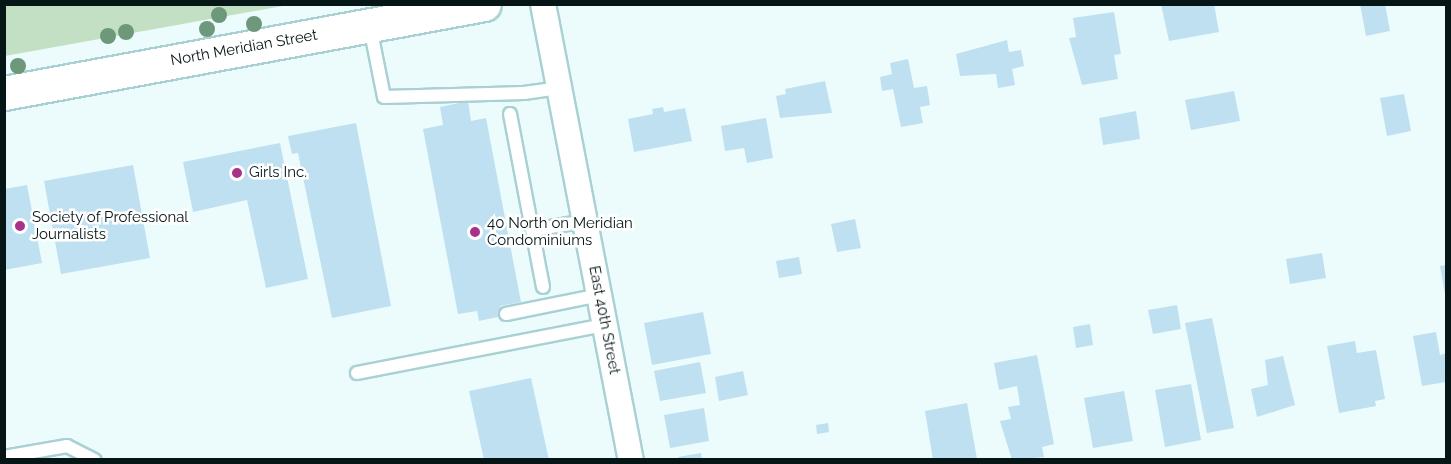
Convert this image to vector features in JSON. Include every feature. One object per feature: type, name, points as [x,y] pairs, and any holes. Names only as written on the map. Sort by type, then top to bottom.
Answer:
[{"type":"main road","name":"North Meridian Street","points":[[4,93],[484,4]]},
{"type":"street","name":"East 40th Street","points":[[543,4],[631,459]]},
{"type":"lane","points":[[369,26],[384,97],[525,93],[559,88]]},
{"type":"lane","points":[[510,114],[543,287]]},
{"type":"lane","points":[[533,230],[585,221]]},
{"type":"lane","points":[[506,314],[599,295]]},
{"type":"lane","points":[[357,373],[605,325]]},
{"type":"lane","points":[[4,458],[67,446],[95,459]]},
{"type":"green space","points":[[5,4],[288,4],[288,5],[5,56]]},
{"type":"building","points":[[1161,4],[1214,4],[1219,32],[1169,41]]},
{"type":"building","points":[[1360,4],[1385,4],[1390,31],[1366,36]]},
{"type":"building","points":[[1114,12],[1121,54],[1114,55],[1118,79],[1082,85],[1069,38],[1076,37],[1073,18]]},
{"type":"building","points":[[1007,40],[1009,52],[1021,50],[1024,66],[1012,69],[1015,85],[998,88],[996,74],[960,76],[956,54]]},
{"type":"building","points":[[908,59],[914,88],[927,86],[930,105],[920,107],[923,123],[901,127],[893,89],[882,91],[880,77],[892,74],[890,63]]},
{"type":"building","points":[[825,81],[832,113],[780,118],[776,96],[786,94],[785,89]]},
{"type":"building","points":[[1234,91],[1240,121],[1191,130],[1185,100]]},
{"type":"building","points":[[1404,94],[1411,131],[1387,136],[1380,98]]},
{"type":"building","name":"40 North on Meridian Condominiums","points":[[468,101],[471,121],[486,118],[521,302],[500,306],[502,316],[479,321],[477,311],[458,314],[423,129],[443,125],[440,107]]},
{"type":"building","points":[[663,107],[664,112],[685,108],[692,141],[634,152],[628,119],[653,114],[652,109]]},
{"type":"building","points":[[1136,111],[1140,139],[1103,145],[1099,118]]},
{"type":"building","points":[[766,118],[773,158],[747,163],[744,148],[725,151],[721,126]]},
{"type":"building","points":[[356,123],[391,306],[332,318],[298,153],[292,154],[288,136]]},
{"type":"building","points":[[280,143],[308,279],[266,288],[247,200],[193,212],[183,162]]},
{"type":"building","points":[[133,165],[150,258],[61,274],[44,181]]},
{"type":"building","name":"Society of Professional Journalists","points":[[27,185],[42,263],[4,270],[4,189]]},
{"type":"building","points":[[855,219],[861,248],[837,252],[831,224]]},
{"type":"building","points":[[1322,253],[1326,278],[1290,284],[1286,259]]},
{"type":"building","points":[[799,257],[802,274],[779,278],[776,261]]},
{"type":"building","points":[[1446,265],[1446,294],[1445,294],[1440,266]]},
{"type":"building","points":[[1177,305],[1181,329],[1153,334],[1148,310]]},
{"type":"building","points":[[703,312],[711,354],[652,365],[644,323]]},
{"type":"building","points":[[1212,318],[1234,428],[1207,433],[1185,323]]},
{"type":"building","points":[[1090,324],[1093,345],[1076,348],[1073,327]]},
{"type":"building","points":[[1436,332],[1440,355],[1446,353],[1446,382],[1422,386],[1413,336]]},
{"type":"building","points":[[1355,341],[1357,353],[1376,350],[1385,399],[1375,401],[1376,406],[1339,413],[1327,346]]},
{"type":"building","points":[[1037,355],[1054,444],[1042,447],[1044,457],[1012,460],[1000,421],[1011,419],[1008,407],[1020,405],[1017,386],[999,390],[994,363]]},
{"type":"building","points":[[1283,356],[1295,405],[1257,417],[1251,389],[1268,385],[1265,360]]},
{"type":"building","points":[[700,362],[706,393],[660,401],[654,371]]},
{"type":"building","points":[[743,371],[748,395],[719,401],[715,377]]},
{"type":"building","points":[[531,378],[549,460],[484,460],[469,391]]},
{"type":"building","points":[[1191,384],[1201,440],[1165,447],[1155,390]]},
{"type":"building","points":[[1124,391],[1133,441],[1093,448],[1084,398]]},
{"type":"building","points":[[967,403],[977,459],[933,460],[925,411]]},
{"type":"building","points":[[704,408],[709,441],[670,448],[664,415]]},
{"type":"building","points":[[828,423],[829,432],[817,434],[816,425]]},
{"type":"building","points":[[701,453],[702,460],[679,460],[678,457]]},
{"type":"place","name":"Girls Inc.","points":[[237,173]]},
{"type":"place","name":"Society of Professional Journalists","points":[[20,226]]},
{"type":"place","name":"40 North on Meridian Condominiums","points":[[475,232]]}]
